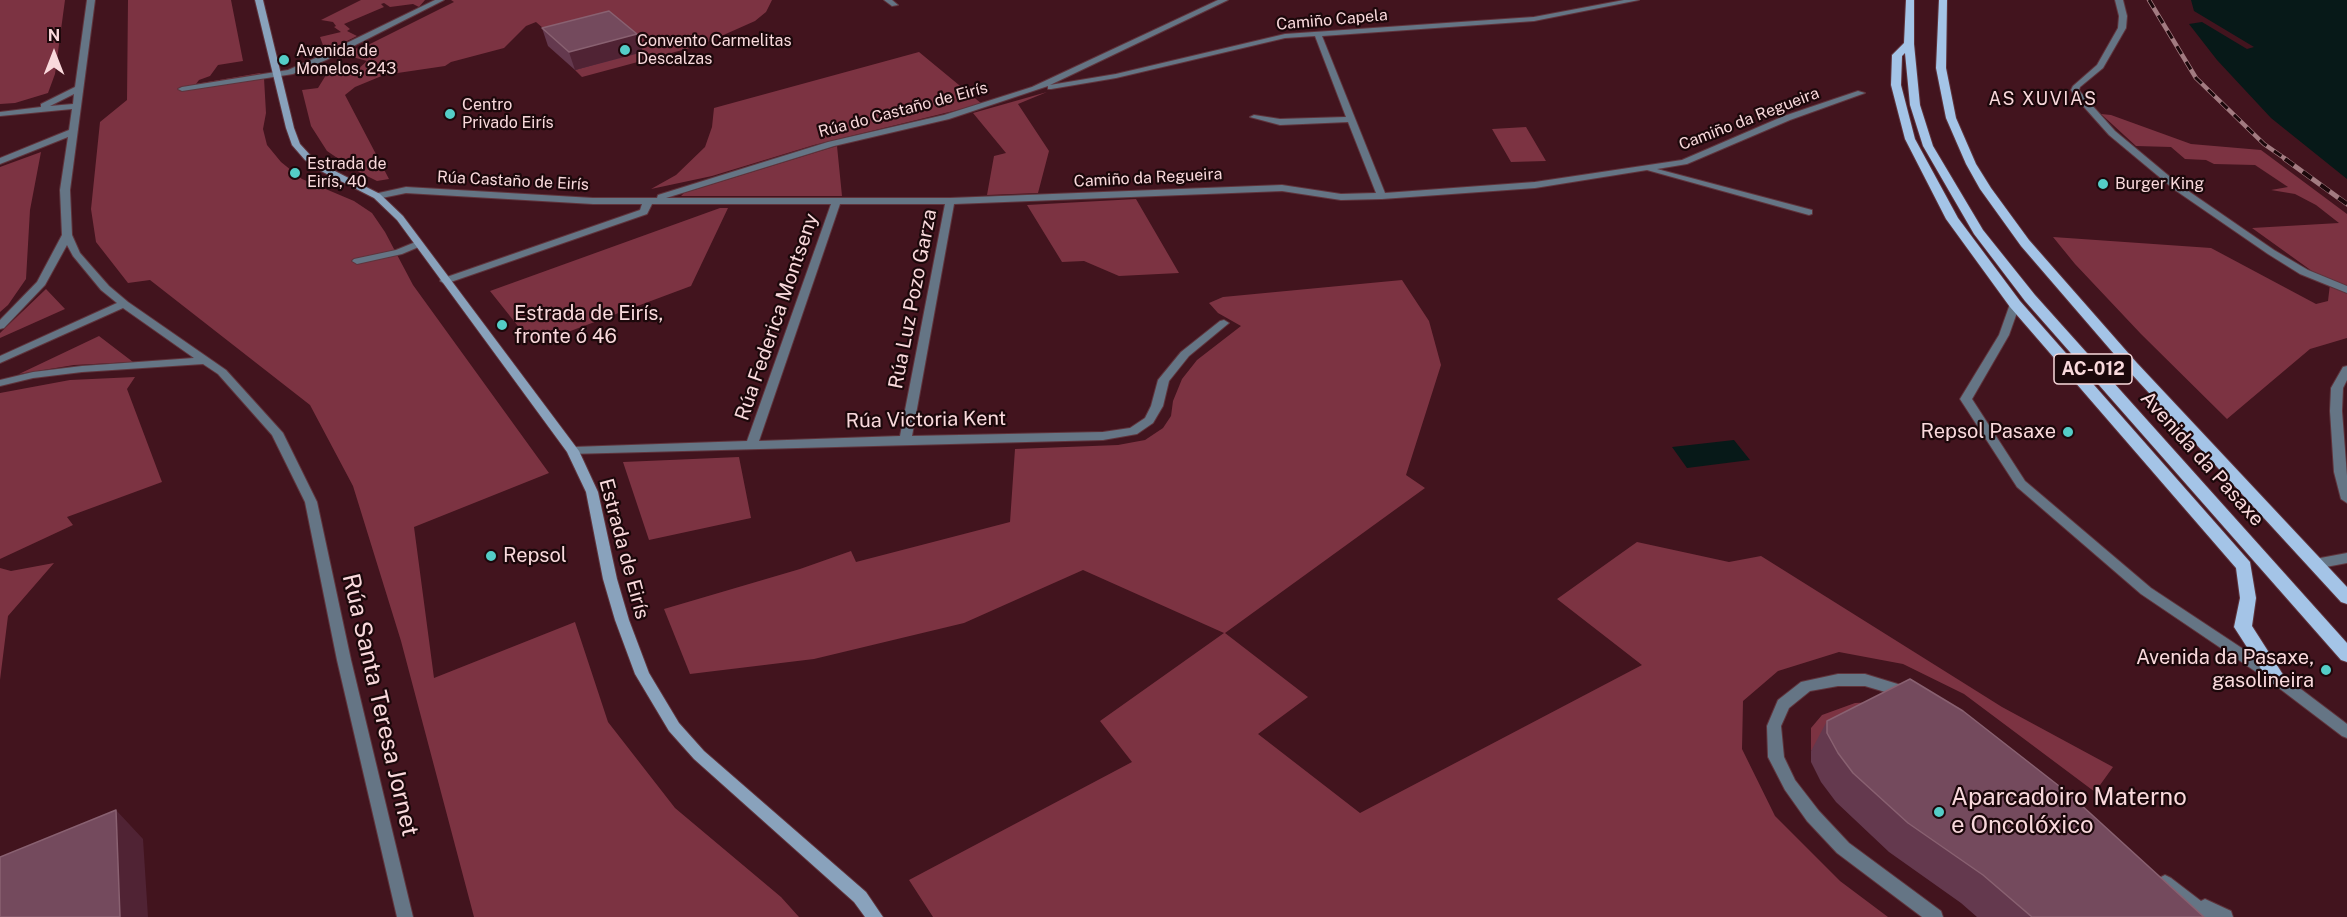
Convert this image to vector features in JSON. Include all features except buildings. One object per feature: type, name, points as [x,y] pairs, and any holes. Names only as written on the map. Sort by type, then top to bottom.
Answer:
[{"type":"main road","name":"Avenida da Pasaxe","points":[[1910,0],[1909,44],[1914,105],[1928,146],[1978,231],[2030,298],[2347,655]]},
{"type":"main road","name":"Avenida da Pasaxe","points":[[1943,0],[1941,68],[1951,118],[1971,164],[1986,189],[2025,243],[2132,366],[2347,598]]},
{"type":"main road","points":[[1909,44],[1897,55],[1896,85],[1910,139],[1952,219],[2015,304],[2244,566],[2248,598],[2243,627],[2276,678]]},
{"type":"street","points":[[0,326],[41,283],[67,235],[65,190],[91,0]]},
{"type":"street","name":"Estrada de Eirís","points":[[259,0],[296,145],[308,158],[324,169],[377,196],[400,218],[573,451],[592,492],[610,579],[622,620],[642,674],[674,727],[699,754],[860,897],[875,917]]},
{"type":"street","points":[[182,89],[290,72],[323,58],[430,2],[440,0]]},
{"type":"street","name":"Rúa do Castaño de Eirís","points":[[648,201],[831,144],[946,117],[1035,89],[1224,0]]},
{"type":"street","name":"Camiño Capela","points":[[1035,89],[1116,76],[1285,36],[1534,19],[1635,0]]},
{"type":"street","points":[[2119,0],[2123,16],[2122,28],[2100,66],[2077,86],[2075,90],[2079,96],[2112,132],[2178,188],[2285,261],[2347,290]]},
{"type":"street","points":[[1317,33],[1382,195]]},
{"type":"street","points":[[23,112],[58,100],[80,88]]},
{"type":"street","name":"Camiño da Regueira","points":[[648,201],[950,201],[1282,188],[1341,197],[1535,184],[1684,162],[1787,118],[1861,93]]},
{"type":"street","points":[[0,114],[76,106]]},
{"type":"street","points":[[1254,117],[1280,122],[1352,119]]},
{"type":"street","points":[[0,161],[72,132]]},
{"type":"street","name":"Camiño da Regueira","points":[[1647,169],[1809,212]]},
{"type":"street","name":"Rúa Castaño de Eirís","points":[[377,196],[406,190],[592,201],[648,201]]},
{"type":"street","points":[[445,280],[644,212],[648,201]]},
{"type":"street","name":"Rúa Luz Pozo Garza","points":[[905,440],[950,201]]},
{"type":"street","name":"Rúa Federica Montseny","points":[[752,444],[836,202]]},
{"type":"street","name":"Rúa Santa Teresa Jornet","points":[[67,235],[76,254],[90,272],[124,304],[222,372],[277,434],[311,502],[344,660],[405,917]]},
{"type":"street","points":[[357,261],[399,252],[418,244]]},
{"type":"street","points":[[0,360],[124,304]]},
{"type":"street","points":[[2015,304],[2004,335],[1966,399],[2021,484],[2146,591],[2276,678],[2347,732]]},
{"type":"street","name":"Rúa Victoria Kent","points":[[573,451],[752,444],[1102,436],[1133,431],[1149,420],[1157,406],[1164,380],[1185,354],[1224,323]]},
{"type":"street","points":[[0,383],[33,375],[82,369],[206,360]]},
{"type":"street","points":[[2347,369],[2337,388],[2340,472],[2347,499]]},
{"type":"street","points":[[2315,564],[2347,558]]},
{"type":"street","points":[[1924,698],[1865,680],[1838,680],[1806,686],[1783,704],[1774,726],[1776,757],[1790,786],[1813,816],[1843,848],[1935,917]]},
{"type":"street","points":[[2156,876],[2210,917]]},
{"type":"street","points":[[2184,898],[2225,917]]},
{"type":"shaded area","points":[[0,0],[65,0],[55,74],[48,93],[15,103],[0,104]]},
{"type":"shaded area","points":[[128,0],[231,0],[243,61],[218,65],[210,76],[199,80],[196,84],[260,73],[264,78],[266,113],[263,129],[267,145],[281,162],[302,179],[354,201],[372,213],[385,232],[413,285],[549,473],[414,527],[434,678],[575,622],[608,722],[675,808],[781,897],[799,917],[474,917],[401,641],[353,486],[310,405],[150,280],[128,283],[96,242],[91,209],[100,122],[127,100]]},
{"type":"shaded area","points":[[361,0],[425,0],[419,7],[413,4],[390,7],[384,3],[381,4],[384,7],[344,24],[350,29],[347,31],[357,36],[337,46],[324,48],[320,37],[341,32],[334,27],[336,26],[333,22],[321,20]]},
{"type":"shaded area","points":[[451,0],[772,0],[766,12],[755,21],[701,45],[582,77],[575,70],[642,51],[560,43],[536,22],[526,26],[504,48],[451,62],[445,66],[384,75],[355,87],[345,95],[389,179],[377,181],[355,170],[327,151],[311,126],[302,90],[318,88],[326,75],[357,70],[367,61],[338,53],[349,47],[360,49],[454,2]]},
{"type":"shaded area","points":[[2191,0],[2347,0],[2347,179],[2271,118],[2217,60],[2189,24],[2202,22],[2247,49],[2254,47],[2194,11]]},
{"type":"shaded area","points":[[919,52],[982,104],[814,145],[712,176],[651,189],[676,175],[705,147],[712,127],[714,108]]},
{"type":"shaded area","points":[[1047,92],[1018,104],[1049,151],[1038,193],[987,195],[994,156],[1006,153],[973,113]]},
{"type":"shaded area","points":[[2101,114],[2111,115],[2191,144],[2261,150],[2347,214],[2347,338],[2310,349],[2227,419],[2141,334],[2075,264],[2053,237],[2211,248],[2316,304],[2328,301],[2330,284],[2252,228],[2339,223],[2316,205],[2295,194],[2271,190],[2288,187],[2255,165],[2214,164],[2206,160],[2185,159],[2171,147],[2136,146]]},
{"type":"shaded area","points":[[1526,127],[1546,161],[1511,162],[1492,129]]},
{"type":"shaded area","points":[[837,146],[842,196],[681,196],[684,193]]},
{"type":"shaded area","points":[[41,152],[30,210],[26,279],[8,305],[0,312],[0,167]]},
{"type":"shaded area","points":[[1136,199],[1179,273],[1119,276],[1084,261],[1062,262],[1027,205]]},
{"type":"shaded area","points":[[720,208],[728,208],[691,286],[533,345],[490,291]]},
{"type":"shaded area","points":[[1402,280],[1429,321],[1441,365],[1406,475],[1425,488],[1225,633],[1308,697],[1258,734],[1360,813],[1642,665],[1557,599],[1637,542],[1729,562],[1761,556],[2002,707],[2113,767],[2095,792],[1964,694],[1903,664],[1839,652],[1778,671],[1743,701],[1742,749],[1775,816],[1840,881],[1888,917],[933,917],[909,880],[1132,762],[1100,721],[1224,633],[1083,570],[964,623],[814,659],[690,674],[664,609],[800,569],[851,551],[856,562],[1010,522],[1015,449],[1118,445],[1145,440],[1163,428],[1171,416],[1173,401],[1182,379],[1197,360],[1241,326],[1218,313],[1209,303],[1223,297]]},
{"type":"shaded area","points":[[46,289],[65,309],[0,338],[0,333]]},
{"type":"shaded area","points":[[99,336],[133,362],[74,365],[19,374]]},
{"type":"shaded area","points":[[135,377],[127,389],[162,482],[67,517],[73,525],[0,559],[0,393],[70,380]]},
{"type":"shaded area","points":[[1734,440],[1750,460],[1687,468],[1672,447]]},
{"type":"shaded area","points":[[739,457],[751,518],[649,540],[623,462]]},
{"type":"shaded area","points":[[54,563],[8,616],[0,680],[0,568],[11,571]]},
{"type":"shaded area","points":[[1874,702],[1811,751],[1811,728],[1822,715],[1855,703]]},
{"type":"railway","points":[[2149,0],[2196,78],[2264,144],[2287,160]]},
{"type":"railway","points":[[2285,159],[2347,204]]},
{"type":"place","name":"Convento Carmelitas Descalzas","points":[[625,50]]},
{"type":"place","name":"Avenida de Monelos, 243","points":[[284,60]]},
{"type":"place","name":"Centro Privado Eirís","points":[[450,114]]},
{"type":"place","name":"Estrada de Eirís, 40","points":[[295,173]]},
{"type":"place","name":"Burger King","points":[[2103,184]]},
{"type":"place","name":"Estrada de Eirís, fronte ó 46","points":[[502,325]]},
{"type":"place","name":"Repsol Pasaxe","points":[[2068,432]]},
{"type":"place","name":"Repsol","points":[[491,556]]},
{"type":"place","name":"Avenida da Pasaxe, gasolineira","points":[[2326,670]]},
{"type":"place","name":"Aparcadoiro Materno e Oncolóxico","points":[[1939,812]]},
{"type":"district","name":"AS XUVIAS","points":[[2043,99]]}]
